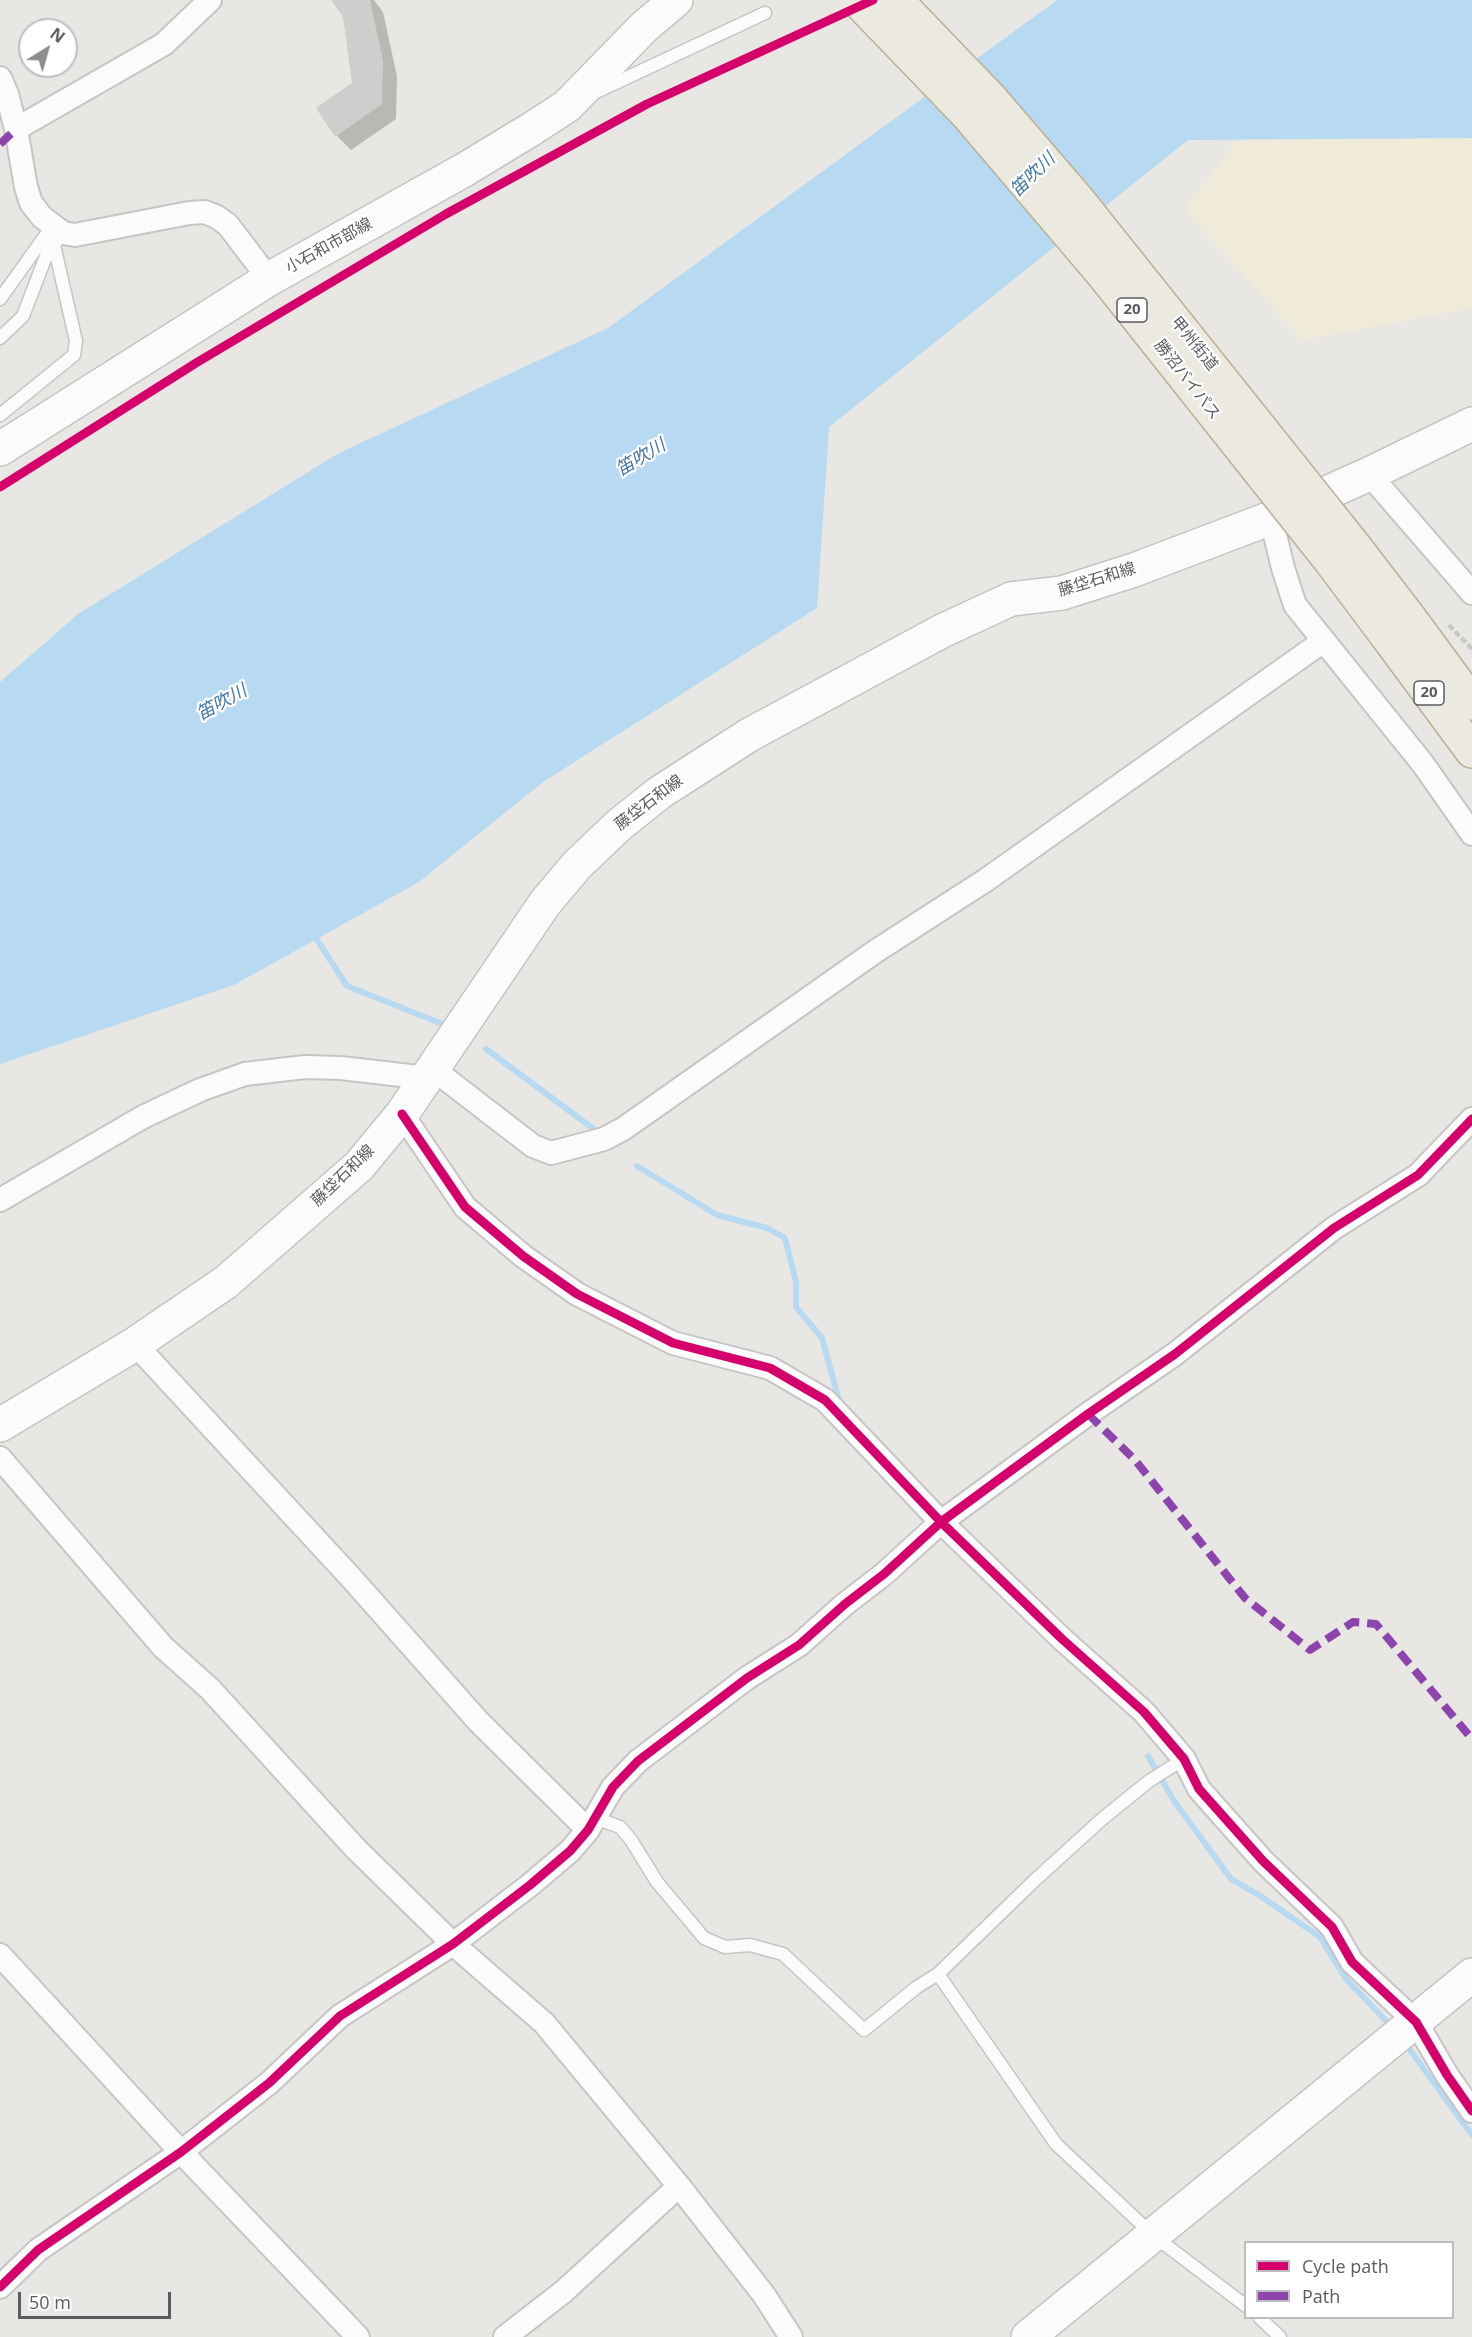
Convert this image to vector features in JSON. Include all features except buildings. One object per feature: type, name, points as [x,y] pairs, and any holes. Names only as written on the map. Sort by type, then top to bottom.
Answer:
[{"type":"highway","name":"勝沼バイパス","points":[[857,0],[968,114],[1103,274],[1330,560],[1397,626],[1472,751]]},
{"type":"highway","name":"甲州街道","points":[[897,0],[991,99],[1078,200],[1356,547],[1397,626],[1472,704]]},
{"type":"main road","name":"小石和市部線","points":[[0,449],[269,279],[464,170],[567,106],[644,27],[676,0]]},
{"type":"main road","name":"小石和市部線","points":[[644,27],[697,0]]},
{"type":"main road","name":"藤垈石和線","points":[[0,1425],[135,1344],[234,1275],[359,1166],[402,1114],[513,948],[577,865],[619,825],[659,793],[749,735],[942,631],[1011,599],[1062,593],[1134,570],[1271,518],[1472,424]]},
{"type":"main road","points":[[1028,2337],[1472,1975]]},
{"type":"street","points":[[16,129],[164,44],[210,0]]},
{"type":"street","points":[[0,78],[7,94],[16,129],[31,203],[42,217],[58,229],[75,235],[176,215],[205,212],[228,225],[269,279]]},
{"type":"street","points":[[1369,474],[1469,593]]},
{"type":"street","points":[[1271,518],[1295,606],[1423,764],[1472,834]]},
{"type":"street","points":[[0,1200],[143,1117],[200,1090],[245,1074],[305,1067],[432,1071],[533,1146],[551,1153],[604,1139],[633,1122],[876,951],[986,880],[1323,642]]},
{"type":"street","points":[[402,1114],[465,1207],[523,1256],[577,1294],[674,1342],[770,1368],[825,1400],[941,1522],[1062,1639],[1144,1712],[1176,1764],[1249,1845],[1332,1927],[1352,1962],[1405,2031],[1447,2075],[1472,2111]]},
{"type":"street","points":[[0,2287],[38,2250],[180,2152],[269,2083],[340,2016],[453,1944],[570,1851],[591,1824],[613,1787],[638,1761],[747,1678],[799,1645],[845,1604],[884,1574],[941,1522],[1088,1414],[1175,1354],[1334,1228],[1418,1175],[1472,1119]]},
{"type":"street","points":[[135,1344],[354,1581],[478,1720],[591,1824]]},
{"type":"street","points":[[0,1458],[163,1647],[210,1689],[356,1849],[453,1944],[544,2023],[680,2186],[764,2295],[791,2337]]},
{"type":"street","points":[[0,1955],[180,2152],[358,2337]]},
{"type":"street","points":[[505,2337],[563,2292],[680,2186]]},
{"type":"lane","points":[[567,106],[765,14]]},
{"type":"lane","points":[[0,299],[58,229]]},
{"type":"lane","points":[[0,338],[23,316],[58,229]]},
{"type":"lane","points":[[0,415],[74,355],[76,341],[54,245],[58,229]]},
{"type":"lane","points":[[591,1824],[620,1827],[631,1840],[657,1882],[704,1938],[725,1947],[750,1945],[783,1954],[864,2030],[917,1987],[938,1974],[1076,1842],[1149,1781],[1176,1764]]},
{"type":"lane","points":[[938,1974],[1056,2144],[1154,2236],[1244,2305]]},
{"type":"lane","points":[[1261,2319],[1280,2337]]},
{"type":"sand","points":[[1472,0],[1472,308],[1302,340],[1184,209],[1316,39]]},
{"type":"water","name":"笛吹川","points":[[1057,0],[1472,0],[1472,138],[1188,140],[829,427],[817,608],[543,782],[419,882],[234,985],[0,1064],[0,682],[78,614],[339,453],[608,328]]},
{"type":"waterway","points":[[312,932],[347,986],[440,1023]]},
{"type":"waterway","points":[[486,1049],[599,1133]]},
{"type":"waterway","points":[[637,1166],[717,1215],[767,1228],[785,1238],[796,1282],[796,1307],[822,1338],[840,1404]]},
{"type":"waterway","points":[[1148,1756],[1174,1801],[1231,1879],[1262,1897],[1320,1937],[1346,1979],[1393,2028]]},
{"type":"waterway","points":[[1405,2043],[1472,2135]]},
{"type":"marked path","points":[[0,144],[16,129]]},
{"type":"marked path","points":[[1088,1414],[1135,1460],[1245,1598],[1310,1650],[1353,1622],[1376,1624],[1472,1739]]},
{"type":"cycle path","points":[[0,487],[196,363],[446,214],[647,104],[873,0]]},
{"type":"cycle path","points":[[402,1114],[465,1207],[523,1256],[577,1294],[673,1343],[770,1368],[825,1400],[941,1522],[1062,1639],[1144,1712],[1184,1759],[1199,1789],[1263,1861],[1332,1927],[1352,1962],[1416,2022],[1447,2075],[1472,2111]]},
{"type":"cycle path","points":[[0,2287],[38,2250],[181,2152],[269,2083],[340,2016],[453,1944],[530,1885],[570,1851],[588,1830],[613,1787],[638,1761],[747,1678],[799,1645],[845,1604],[884,1574],[941,1522],[1088,1414],[1175,1354],[1334,1228],[1418,1175],[1472,1119]]}]
